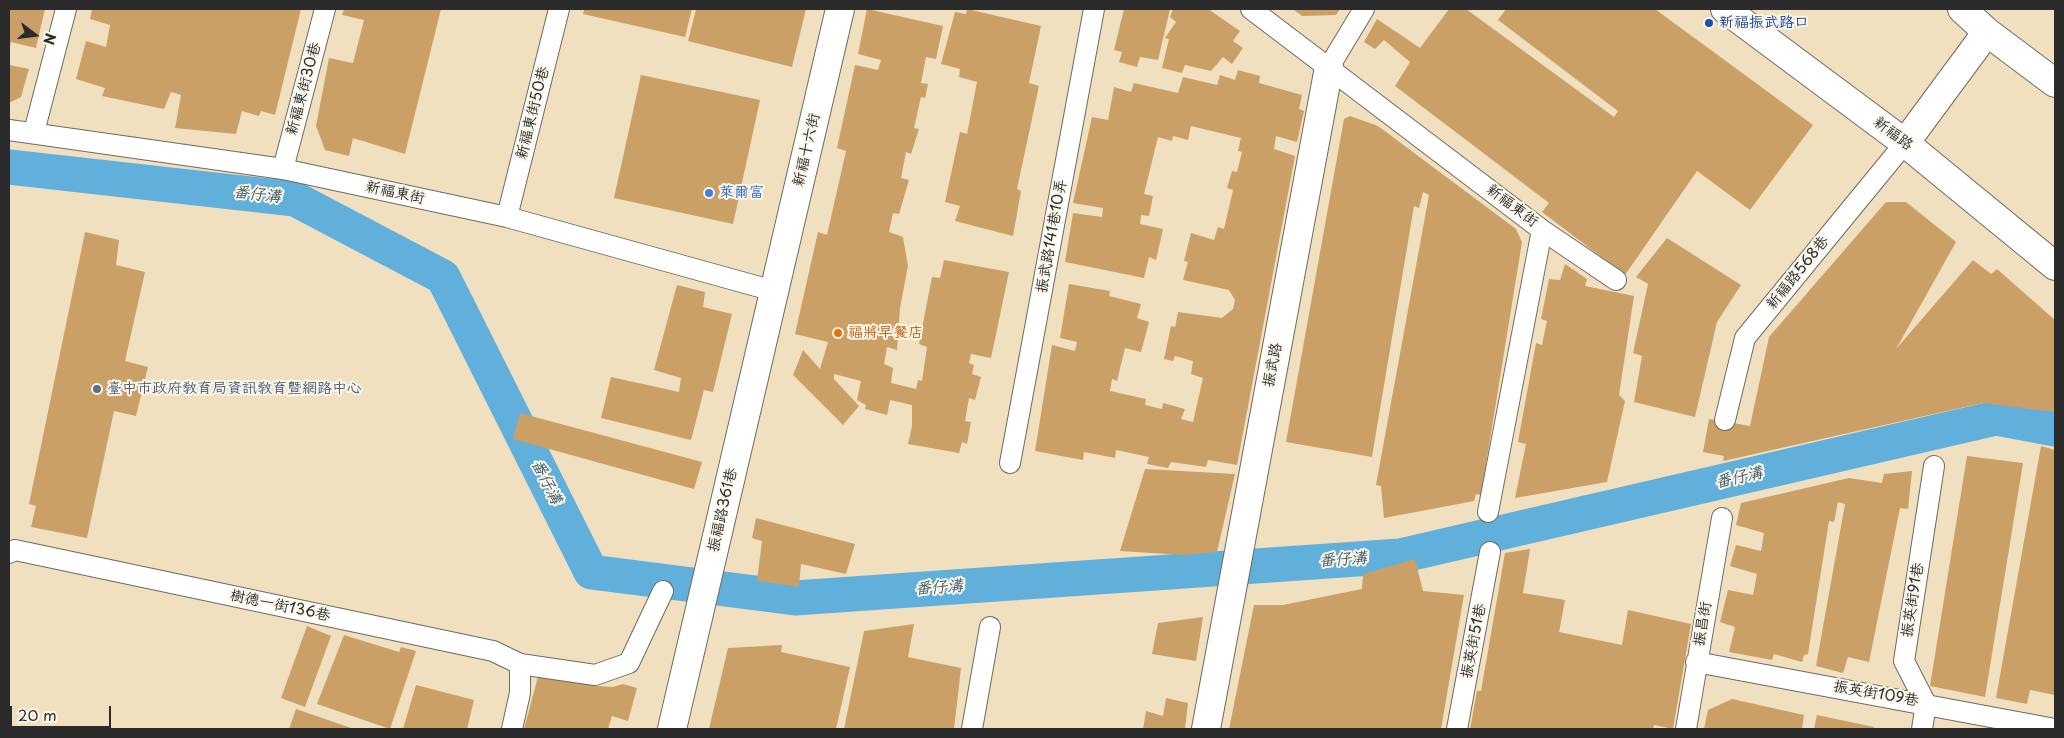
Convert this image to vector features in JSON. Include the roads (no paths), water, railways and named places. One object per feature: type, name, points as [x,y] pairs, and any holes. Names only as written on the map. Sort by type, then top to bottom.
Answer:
[{"type":"street","name":"新福十六街","points":[[774,290],[840,9]]},
{"type":"street","name":"新福路","points":[[1725,9],[1905,143],[2055,266]]},
{"type":"street","points":[[1962,9],[1987,32],[2055,83]]},
{"type":"street","points":[[1905,143],[1987,32]]},
{"type":"street","name":"振武路","points":[[1206,729],[1329,66]]},
{"type":"street","name":"振福路361巷","points":[[672,729],[774,290]]},
{"type":"lane","points":[[34,132],[66,9]]},
{"type":"lane","name":"新福東街30巷","points":[[283,169],[325,9]]},
{"type":"lane","name":"新福東街50巷","points":[[507,217],[559,9]]},
{"type":"lane","name":"振武路141巷10弄","points":[[1010,463],[1094,9]]},
{"type":"lane","name":"新福東街","points":[[1252,9],[1542,230],[1488,512]]},
{"type":"lane","name":"振武路","points":[[1329,66],[1364,9]]},
{"type":"lane","name":"新福東街","points":[[9,130],[34,132],[283,169],[507,217],[774,290]]},
{"type":"lane","name":"新福路568巷","points":[[1726,420],[1745,338],[1905,143]]},
{"type":"lane","points":[[1542,230],[1616,280]]},
{"type":"lane","name":"振英街91巷","points":[[1926,704],[1904,661],[1934,466]]},
{"type":"lane","name":"振昌街","points":[[1686,729],[1722,518]]},
{"type":"lane","name":"樹德一街136巷","points":[[9,554],[15,550],[483,649],[520,664],[595,675],[629,663],[663,591]]},
{"type":"lane","name":"振英街51巷","points":[[1457,729],[1490,552]]},
{"type":"lane","points":[[972,729],[990,627]]},
{"type":"lane","name":"振英街109巷","points":[[1696,662],[2055,729]]},
{"type":"lane","points":[[512,729],[520,693],[520,664]]},
{"type":"lane","points":[[1922,729],[1926,704]]},
{"type":"waterway","name":"番仔溝","points":[[9,167],[295,199],[443,277],[591,572],[795,598],[1400,556],[1996,418],[2055,429]]},
{"type":"place","name":"新福振武路口","points":[[1709,23]]},
{"type":"place","name":"萊爾富","points":[[709,193]]},
{"type":"place","name":"福將早餐店","points":[[838,333]]},
{"type":"place","name":"臺中市政府教育局資訊教育暨網路中心","points":[[97,389]]}]
